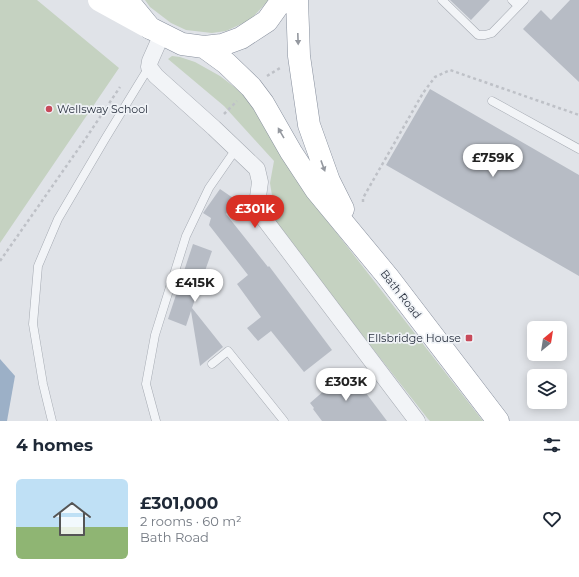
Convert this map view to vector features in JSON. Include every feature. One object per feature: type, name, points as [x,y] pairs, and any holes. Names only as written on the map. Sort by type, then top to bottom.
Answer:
[{"type":"main road","points":[[99,0],[182,44],[204,47],[222,45],[241,38],[267,21],[282,0]]},
{"type":"main road","points":[[127,0],[156,31]]},
{"type":"main road","points":[[297,0],[298,56],[309,125],[329,181],[361,244]]},
{"type":"main road","points":[[204,47],[226,63],[251,87],[263,103],[291,152],[316,190],[361,244]]},
{"type":"main road","name":"Bath Road","points":[[361,244],[498,421]]},
{"type":"street","points":[[156,31],[150,61],[150,67],[156,76],[214,128],[256,169],[260,182],[258,196],[259,212],[417,421]]},
{"type":"lane","points":[[442,0],[478,35],[492,33],[518,2]]},
{"type":"lane","points":[[52,421],[43,384],[33,324],[38,266],[58,219],[105,139],[150,67]]},
{"type":"lane","points":[[492,101],[579,149]]},
{"type":"lane","points":[[156,421],[146,384],[155,335],[186,236],[209,188],[236,149]]},
{"type":"lane","points":[[212,364],[228,352],[284,421]]},
{"type":"path","points":[[362,205],[363,198],[423,93],[436,77],[450,70],[579,115]]},
{"type":"path","points":[[0,261],[121,85]]},
{"type":"green space","name":"Wellsway School","points":[[0,0],[37,0],[119,68],[0,243]]},
{"type":"green space","points":[[145,0],[269,0],[250,20],[226,31],[212,33],[186,30],[171,23],[150,7]]},
{"type":"green space","points":[[172,56],[195,62],[220,76],[237,89],[253,105],[279,152],[318,209],[483,421],[430,421],[428,419],[337,303],[270,214],[273,202],[270,183],[274,161],[224,106],[168,59]]},
{"type":"water","points":[[0,359],[15,376],[7,421],[0,421]]},
{"type":"building","points":[[450,0],[490,0],[471,20]]},
{"type":"building","points":[[570,0],[579,0],[579,82],[523,29],[541,10],[551,20]]},
{"type":"building","points":[[430,89],[579,175],[579,276],[386,165]]},
{"type":"building","points":[[220,189],[236,200],[226,214],[268,267],[269,266],[332,350],[304,372],[271,331],[258,341],[247,328],[261,317],[237,284],[248,275],[209,225],[211,218],[203,213]]},
{"type":"building","points":[[193,244],[212,251],[192,308],[223,347],[200,366],[191,311],[186,326],[168,319]]},
{"type":"building","points":[[348,370],[387,421],[322,421],[310,403]]},
{"type":"place","name":"Wellsway School","points":[[49,109]]},
{"type":"place","name":"Ellsbridge House","points":[[469,338]]}]
